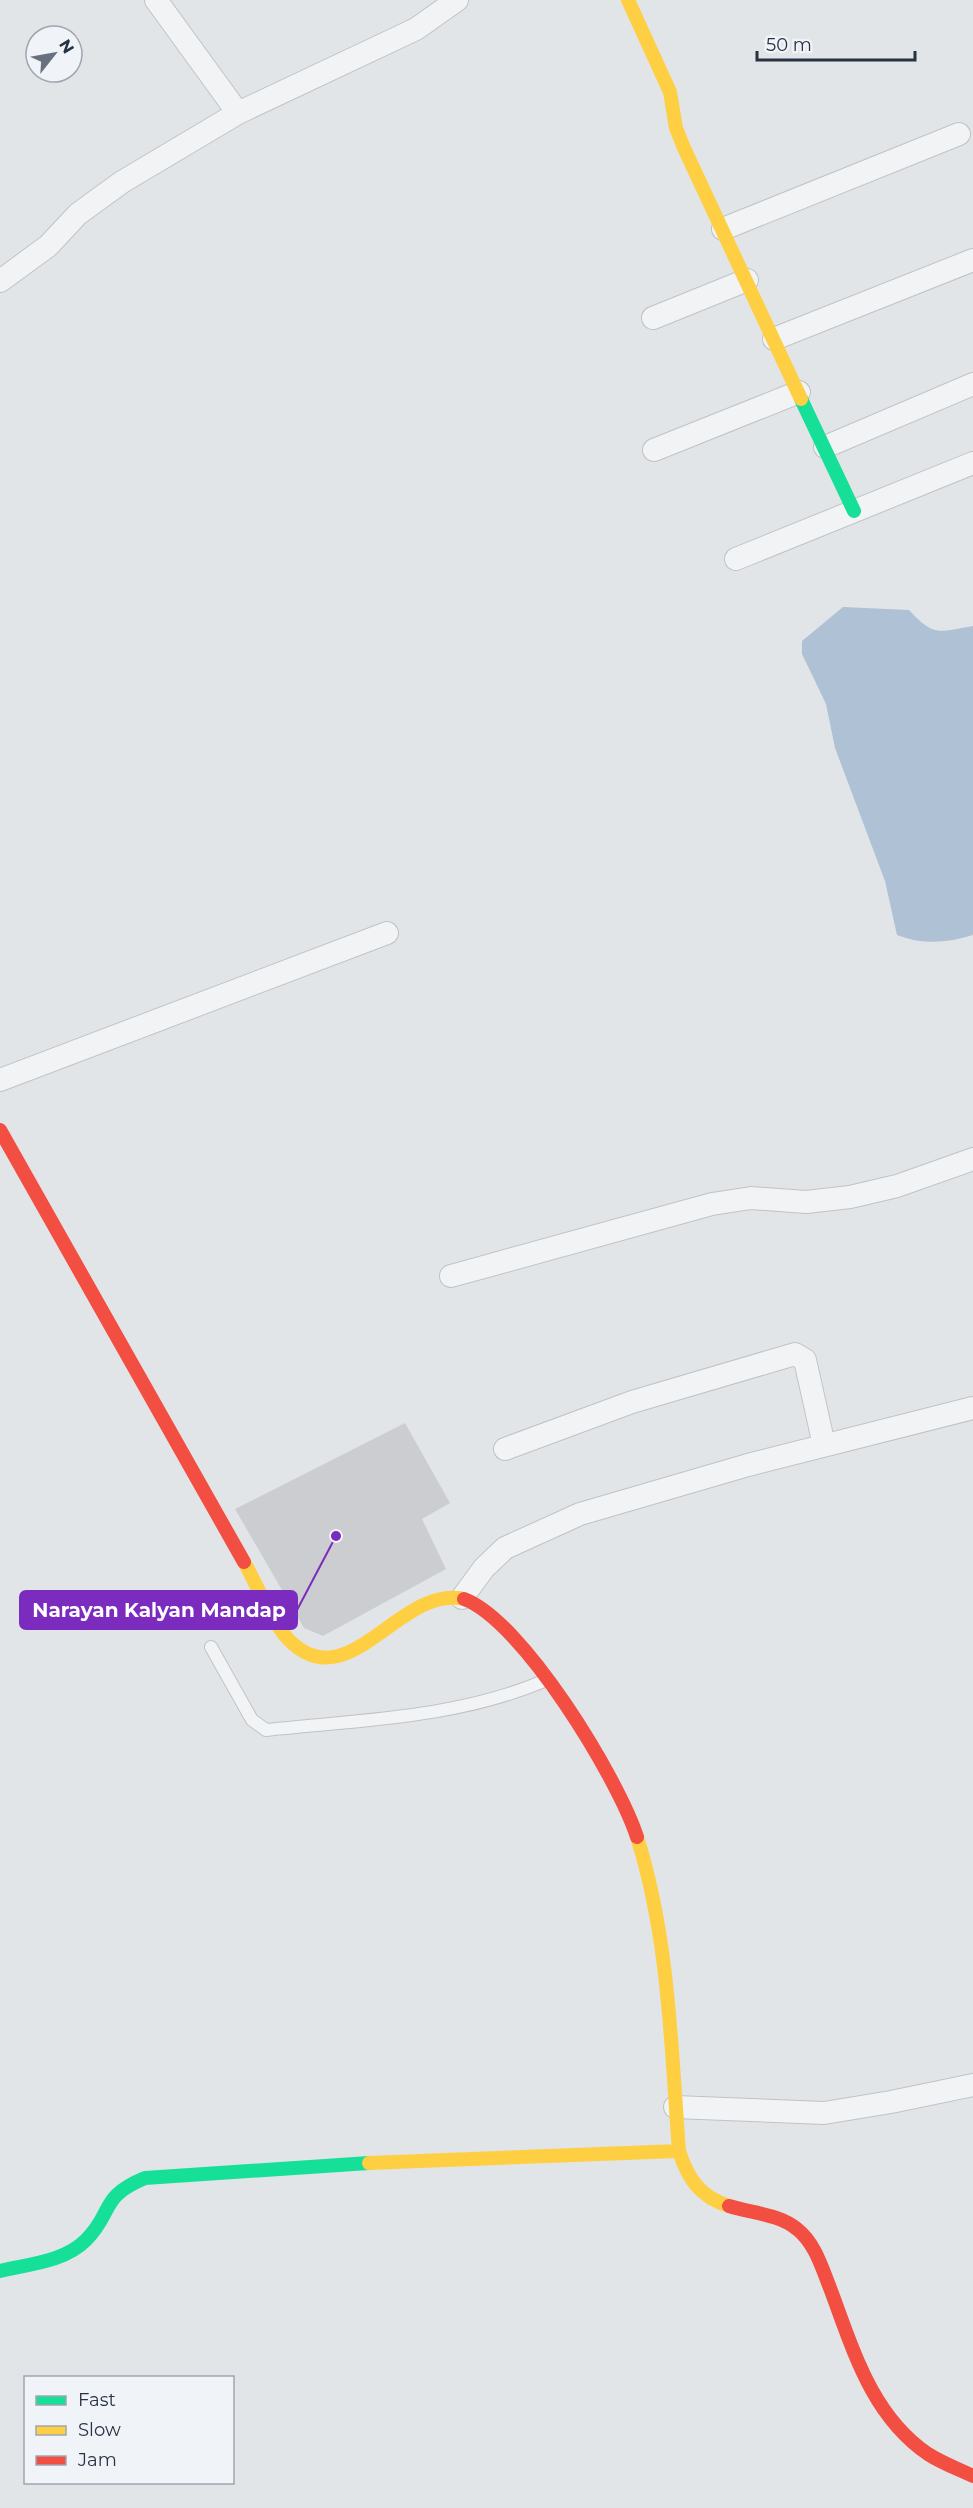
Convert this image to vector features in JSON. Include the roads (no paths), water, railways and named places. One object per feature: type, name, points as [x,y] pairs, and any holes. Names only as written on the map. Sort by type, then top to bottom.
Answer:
[{"type":"street","points":[[156,0],[238,113]]},
{"type":"street","points":[[0,281],[48,246],[78,214],[122,182],[238,113],[312,76],[374,50],[416,29],[456,0]]},
{"type":"street","points":[[628,0],[670,92],[676,128],[684,148],[854,511]]},
{"type":"street","points":[[723,229],[959,134]]},
{"type":"street","points":[[774,339],[973,260]]},
{"type":"street","points":[[653,318],[747,280]]},
{"type":"street","points":[[825,447],[973,384]]},
{"type":"street","points":[[654,450],[799,392]]},
{"type":"street","points":[[736,559],[973,463]]},
{"type":"street","points":[[0,1080],[387,933]]},
{"type":"street","points":[[0,1131],[287,1638],[299,1652],[316,1659],[332,1659],[349,1654],[421,1607],[448,1597],[462,1598],[482,1606],[499,1621],[572,1712],[607,1769],[630,1818],[643,1857],[666,1988],[679,2151],[690,2183],[702,2194],[719,2204],[787,2222],[800,2232],[821,2266],[861,2375],[879,2407],[899,2430],[925,2452],[973,2476]]},
{"type":"street","points":[[451,1276],[712,1204],[751,1198],[806,1202],[850,1197],[897,1186],[973,1159]]},
{"type":"street","points":[[505,1449],[632,1402],[795,1354],[805,1360],[824,1445]]},
{"type":"street","points":[[462,1598],[484,1568],[505,1548],[534,1532],[638,1496],[824,1445],[973,1408]]},
{"type":"street","points":[[675,2107],[824,2113],[973,2085]]},
{"type":"street","points":[[0,2271],[69,2252],[85,2240],[100,2223],[112,2197],[126,2186],[145,2178],[350,2164],[679,2151]]},
{"type":"lane","points":[[211,1647],[252,1719],[266,1730],[426,1713],[492,1699],[547,1680]]},
{"type":"water","points":[[843,607],[909,610],[925,625],[937,630],[973,626],[973,935],[954,940],[925,942],[897,935],[885,881],[835,748],[826,704],[802,654],[802,641]]},
{"type":"place","name":"Narayan Kalyan Mandap","points":[[336,1536]]}]
